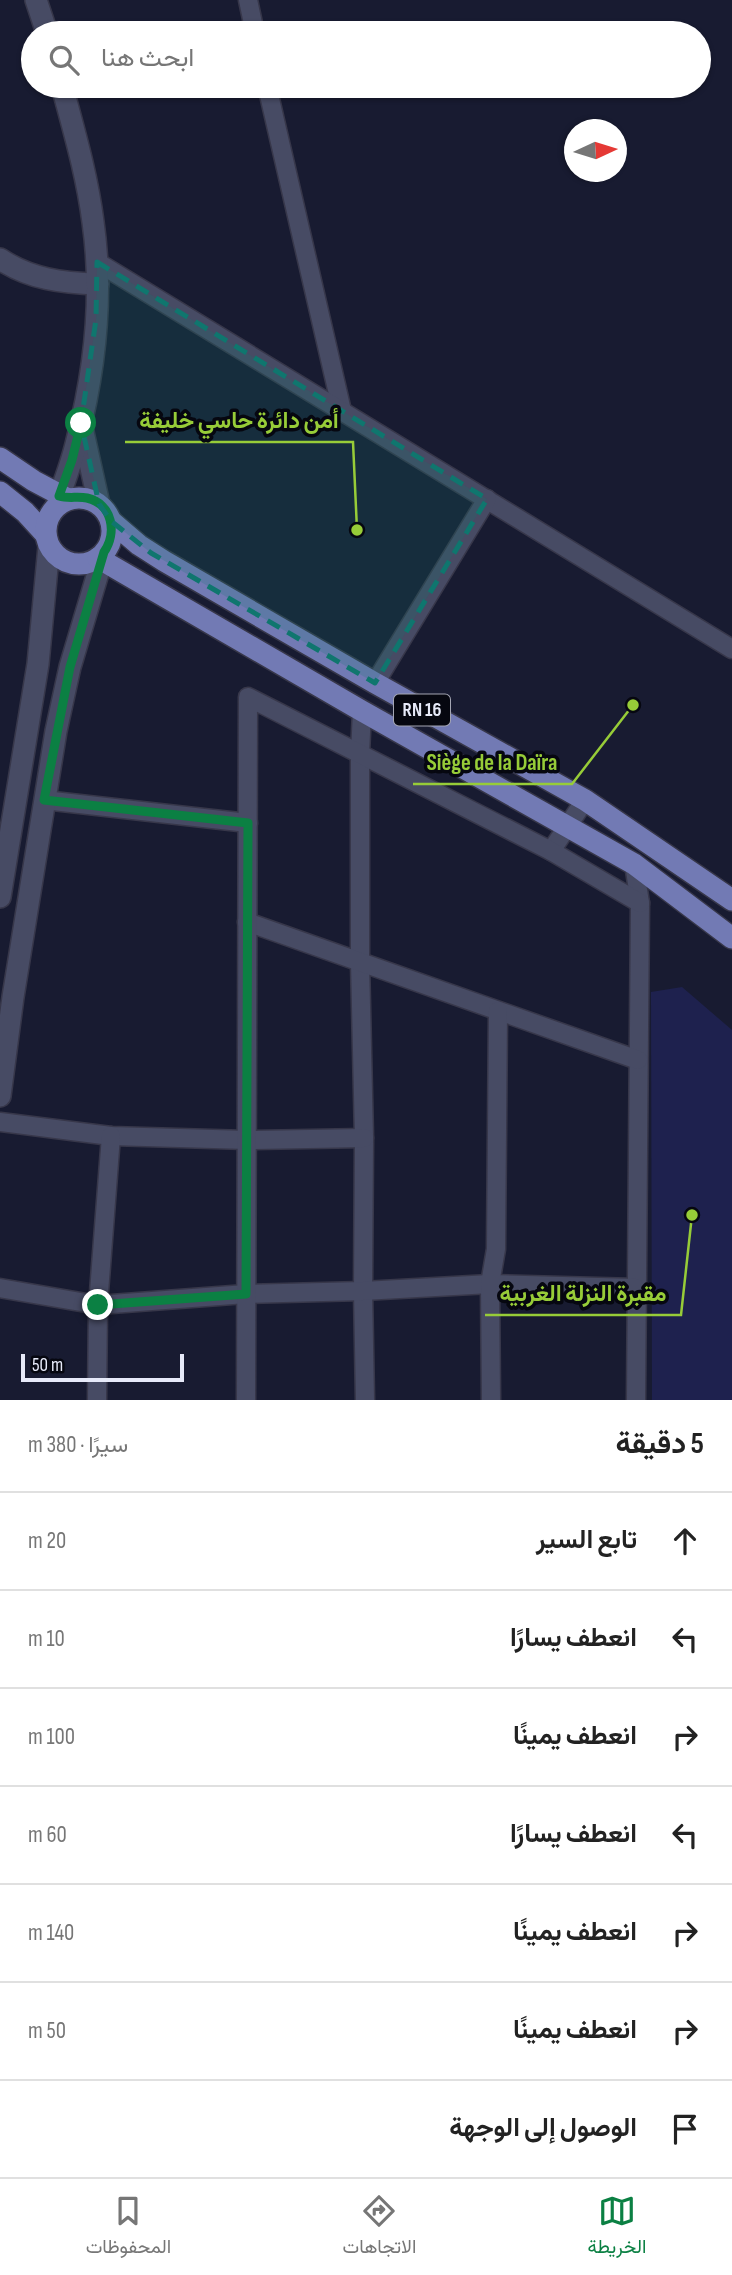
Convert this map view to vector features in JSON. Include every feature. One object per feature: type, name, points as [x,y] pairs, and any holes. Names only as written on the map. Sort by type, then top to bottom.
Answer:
[{"type":"main road","points":[[0,458],[61,500],[78,497],[99,503],[111,522],[112,538],[102,557],[80,564],[71,563],[62,559],[24,512],[0,492]]},
{"type":"main road","points":[[47,540],[46,524],[61,500]]},
{"type":"main road","name":"RN 16","points":[[111,522],[151,553],[375,683],[585,800],[732,900]]},
{"type":"main road","name":"RN 16","points":[[102,557],[362,711],[634,864],[732,937]]},
{"type":"street","points":[[36,0],[43,21]]},
{"type":"street","points":[[248,0],[253,21]]},
{"type":"street","points":[[61,500],[81,423],[93,343],[97,284],[97,262],[87,182],[65,98]]},
{"type":"street","points":[[270,98],[342,411]]},
{"type":"street","points":[[0,258],[12,267],[38,277],[66,283],[97,284]]},
{"type":"street","points":[[97,262],[732,649]]},
{"type":"street","points":[[81,423],[99,503]]},
{"type":"street","points":[[375,683],[487,499]]},
{"type":"street","points":[[30,888],[1,890],[38,664],[47,540]]},
{"type":"street","points":[[0,1096],[7,996],[30,888],[44,800],[70,667],[102,557]]},
{"type":"street","points":[[246,1400],[248,697],[551,851],[640,903]]},
{"type":"street","points":[[362,711],[360,962],[365,1138],[365,1400]]},
{"type":"street","points":[[44,800],[248,823]]},
{"type":"street","points":[[551,851],[585,800]]},
{"type":"street","points":[[634,864],[640,903],[636,1400]]},
{"type":"street","points":[[247,922],[638,1060]]},
{"type":"street","points":[[491,1400],[490,1284],[496,1249],[498,1011]]},
{"type":"street","points":[[0,1122],[111,1136],[247,1140],[365,1138]]},
{"type":"street","points":[[97,1400],[98,1305],[111,1136]]},
{"type":"street","points":[[0,1288],[98,1305],[246,1294],[490,1284],[636,1288]]},
{"type":"highlighted area","points":[[97,262],[487,499],[375,683],[151,553],[111,521],[99,504],[81,423],[96,319]]},
{"type":"shaded area","points":[[682,987],[732,1030],[732,1400],[652,1400],[651,992]]},
{"type":"place","name":"أمن دائرة حاسي خليفة","points":[[357,530]]},
{"type":"place","name":"Siège de la Daïra","points":[[633,705]]},
{"type":"place","name":"مقبرة النزلة الغربية","points":[[692,1215]]},
{"type":"route","points":[[81,423],[59,496],[68,499],[89,498],[99,503],[107,512],[113,530],[70,667],[44,800],[248,823],[246,1294],[98,1305]]}]
